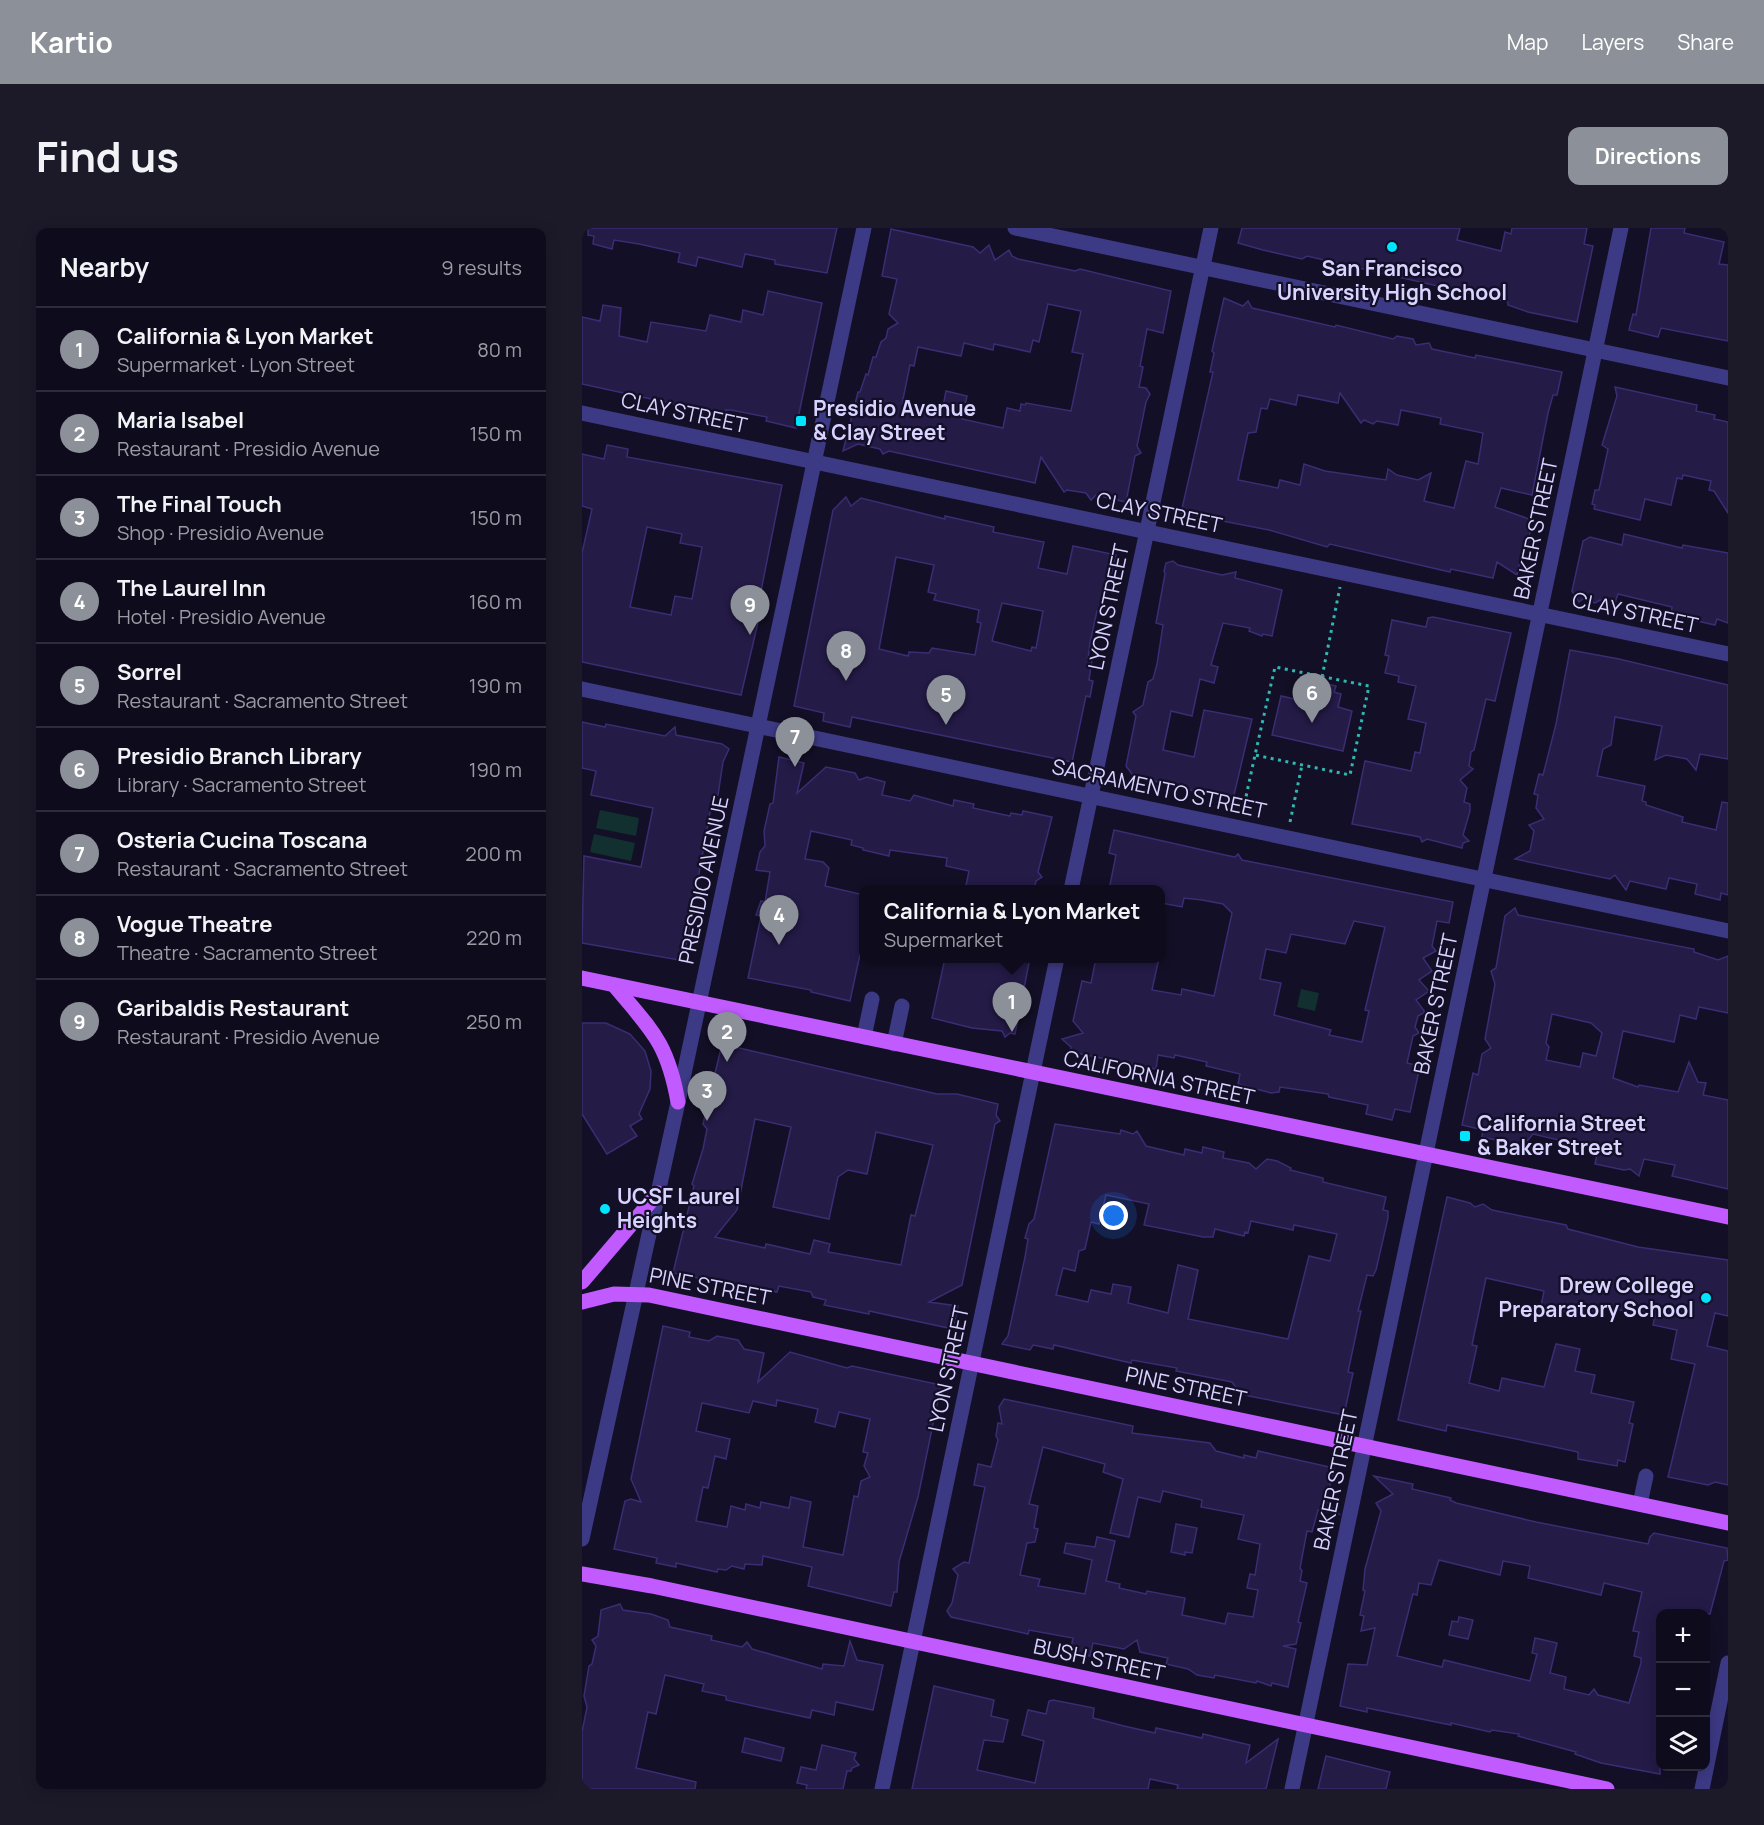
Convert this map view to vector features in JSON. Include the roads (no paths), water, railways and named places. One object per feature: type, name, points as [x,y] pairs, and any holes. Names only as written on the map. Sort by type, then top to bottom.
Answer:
[{"type":"main road","name":"CALIFORNIA STREET","points":[[582,978],[1728,1217]]},
{"type":"main road","points":[[614,985],[655,1033],[671,1070],[678,1102]]},
{"type":"main road","points":[[582,1282],[658,1193]]},
{"type":"main road","name":"PINE STREET","points":[[582,1302],[614,1294],[635,1293],[1728,1523]]},
{"type":"main road","name":"BUSH STREET","points":[[582,1574],[1607,1789]]},
{"type":"street","name":"PRESIDIO AVENUE","points":[[582,1539],[759,726],[864,228]]},
{"type":"street","points":[[1015,228],[1728,378]]},
{"type":"street","name":"LYON STREET","points":[[1072,885],[1211,228]]},
{"type":"street","name":"BAKER STREET","points":[[1292,1789],[1621,228]]},
{"type":"street","name":"CLAY STREET","points":[[582,413],[1728,654]]},
{"type":"street","name":"SACRAMENTO STREET","points":[[582,689],[1728,931]]},
{"type":"street","name":"LYON STREET","points":[[882,1789],[1056,963]]},
{"type":"street","points":[[864,1037],[872,999]]},
{"type":"street","points":[[894,1044],[902,1006]]},
{"type":"street","points":[[1640,1504],[1646,1476]]},
{"type":"street","points":[[1702,1789],[1728,1663]]},
{"type":"place","name":"San Francisco University High School","points":[[1392,247]]},
{"type":"place","name":"Presidio Avenue & Clay Street","points":[[801,421]]},
{"type":"place","name":"Garibaldis Restaurant","points":[[750,635]]},
{"type":"place","name":"Vogue Theatre","points":[[846,681]]},
{"type":"place","name":"Presidio Branch Library","points":[[1312,723]]},
{"type":"place","name":"Sorrel","points":[[946,725]]},
{"type":"place","name":"Osteria Cucina Toscana","points":[[795,767]]},
{"type":"place","name":"The Laurel Inn","points":[[779,945]]},
{"type":"place","name":"California & Lyon Market","points":[[1012,1032]]},
{"type":"place","name":"Maria Isabel","points":[[727,1062]]},
{"type":"place","name":"The Final Touch","points":[[707,1121]]},
{"type":"place","name":"California Street & Baker Street","points":[[1465,1136]]},
{"type":"place","name":"UCSF Laurel Heights","points":[[605,1209]]},
{"type":"place","name":"Drew College Preparatory School","points":[[1706,1298]]}]
